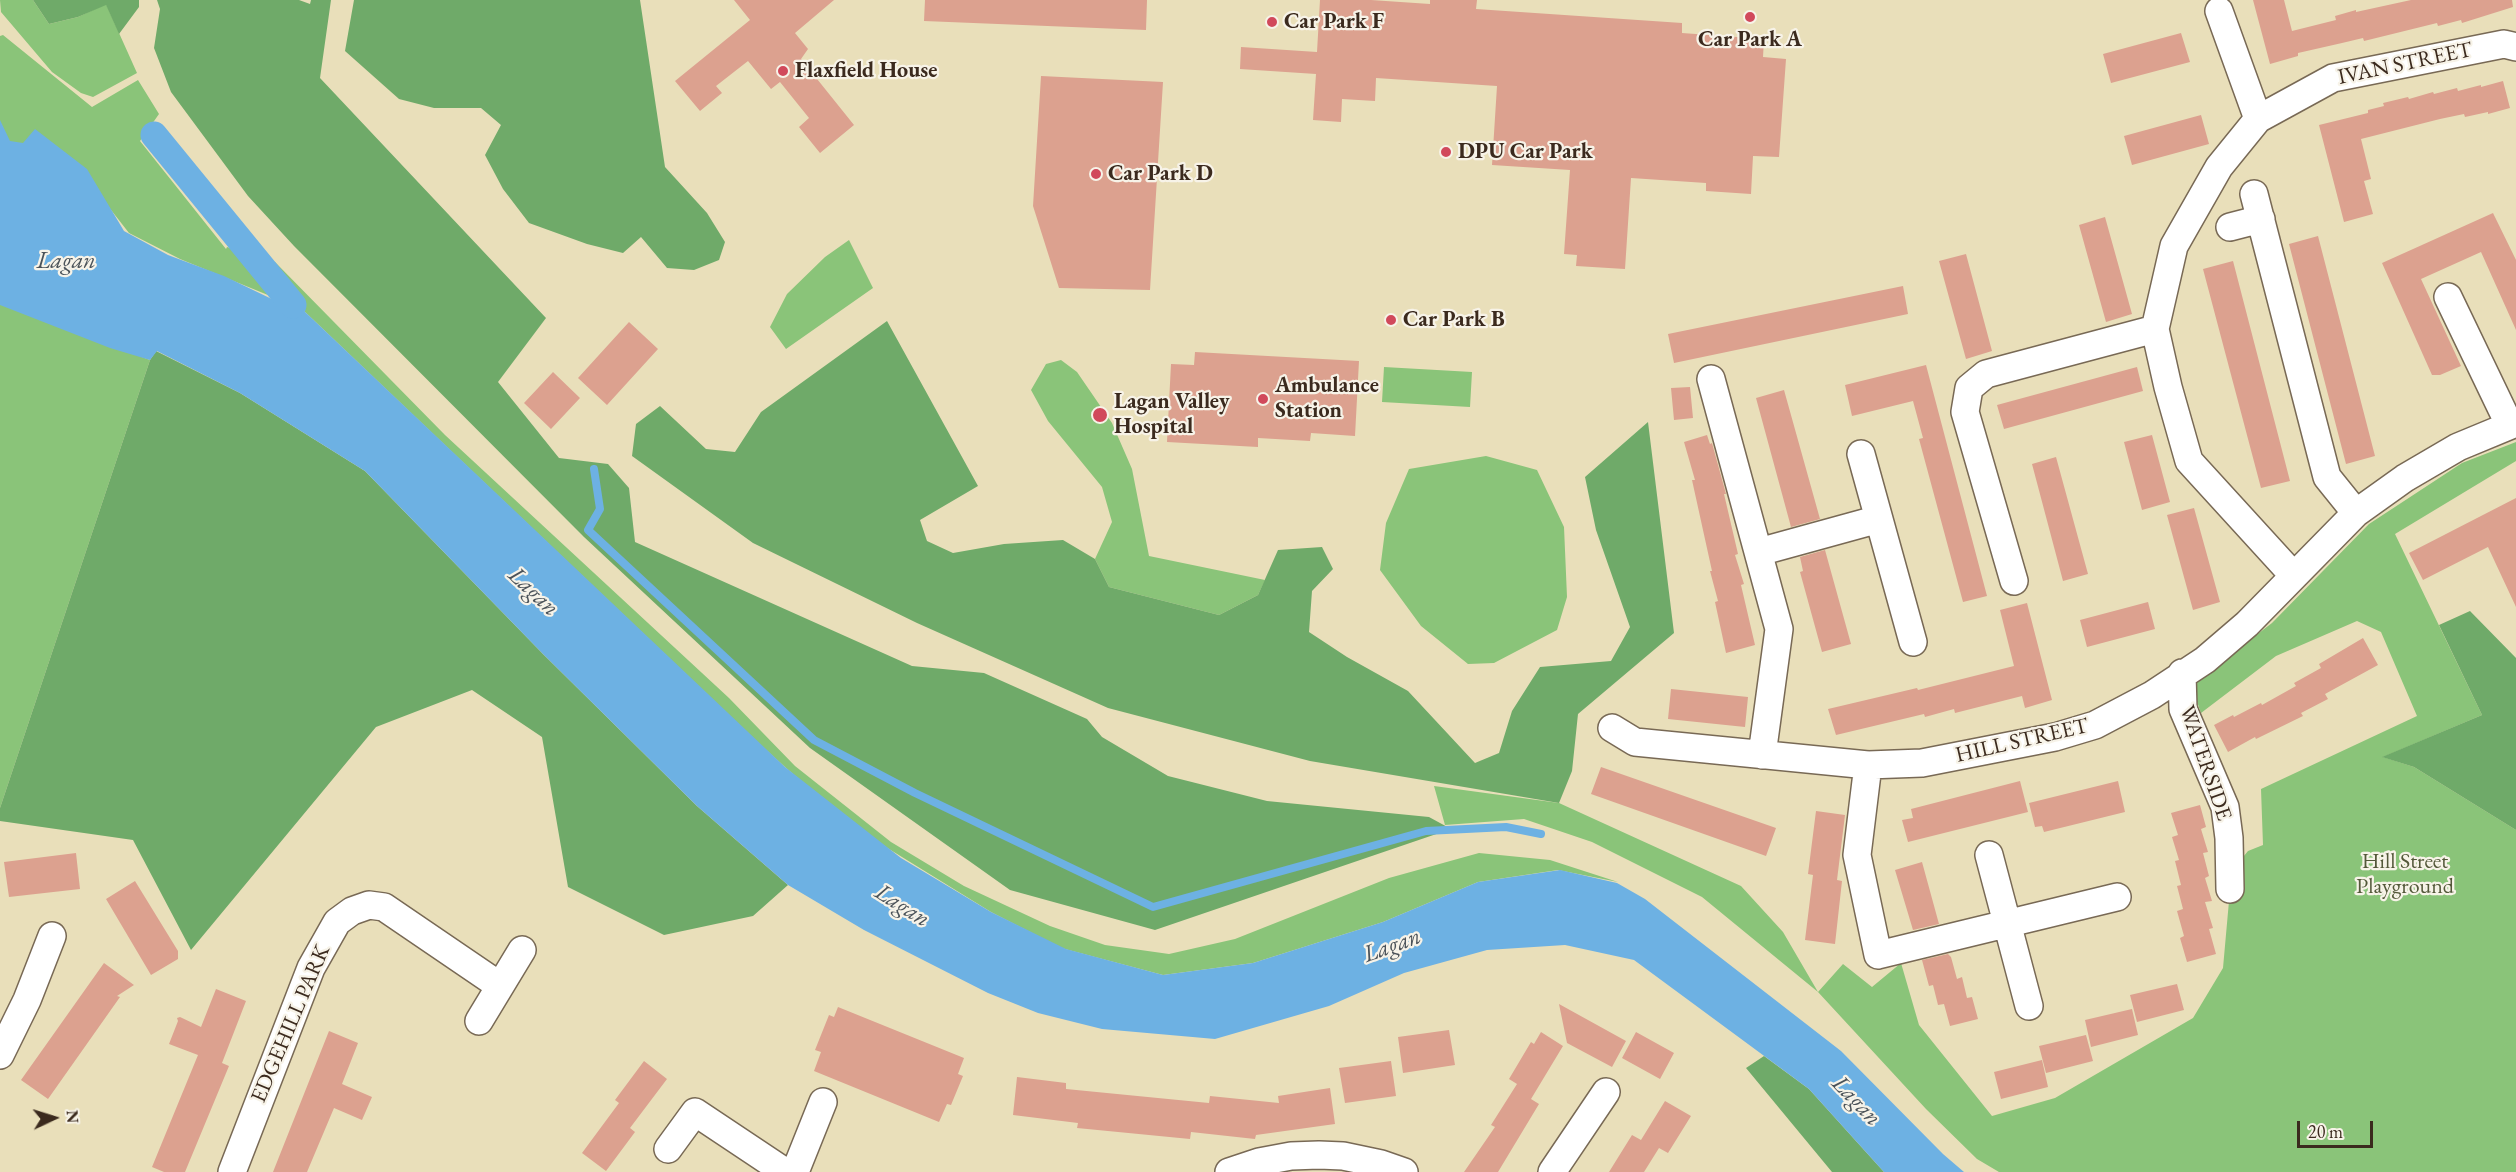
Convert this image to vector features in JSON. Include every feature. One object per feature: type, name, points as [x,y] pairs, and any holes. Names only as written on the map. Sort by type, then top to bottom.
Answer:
[{"type":"street","points":[[2219,11],[2258,119]]},
{"type":"street","name":"IVAN STREET","points":[[2294,576],[2189,460],[2168,387],[2155,329],[2174,246],[2219,167],[2258,119],[2333,78],[2504,44],[2516,47]]},
{"type":"street","points":[[2230,227],[2258,207],[2327,477],[2356,513]]},
{"type":"street","points":[[2448,297],[2513,424]]},
{"type":"street","points":[[2014,581],[1965,412],[1969,388],[1986,374],[2155,329]]},
{"type":"street","points":[[1711,379],[1779,630],[1762,755]]},
{"type":"street","name":"HILL STREET","points":[[1612,728],[1635,742],[1868,765],[1922,763],[2055,737],[2095,725],[2151,695],[2205,660],[2247,624],[2356,513],[2405,478],[2449,452],[2513,424]]},
{"type":"street","points":[[1861,454],[1914,642]]},
{"type":"street","points":[[1759,552],[1879,519]]},
{"type":"street","name":"WATERSIDE","points":[[2182,673],[2183,709],[2225,807],[2229,838],[2230,889]]},
{"type":"street","points":[[1868,765],[1857,855],[1878,955],[2116,897]]},
{"type":"street","points":[[1989,855],[2029,1006]]},
{"type":"street","name":"EDGEHILL PARK","points":[[232,1172],[310,968],[337,922],[352,911],[369,905],[384,907],[500,986]]},
{"type":"street","points":[[0,1055],[27,1000],[52,936]]},
{"type":"street","points":[[478,1021],[522,950]]},
{"type":"street","points":[[1552,1172],[1606,1092]]},
{"type":"street","points":[[795,1172],[823,1102]]},
{"type":"street","points":[[668,1149],[694,1112],[785,1172]]},
{"type":"street","points":[[1228,1172],[1269,1160],[1319,1155],[1343,1156],[1382,1164],[1404,1172]]},
{"type":"green space","points":[[0,0],[33,0],[49,24],[78,17],[106,4],[137,73],[93,97],[81,93],[52,72],[1,12]]},
{"type":"green space","points":[[33,0],[139,0],[139,7],[119,34],[106,5],[78,17],[49,24]]},
{"type":"green space","points":[[157,0],[299,0],[310,4],[311,0],[331,0],[320,78],[546,318],[498,382],[559,458],[608,464],[629,488],[635,542],[912,666],[984,673],[1087,719],[1102,737],[1168,776],[1267,801],[1429,817],[1451,829],[1155,930],[1010,890],[810,748],[584,537],[294,246],[248,196],[171,92],[154,48],[160,9]]},
{"type":"green space","points":[[354,0],[640,0],[665,167],[707,213],[725,242],[719,260],[694,270],[667,268],[641,237],[623,253],[587,244],[529,223],[503,189],[485,155],[501,125],[481,108],[434,108],[399,99],[345,51]]},
{"type":"green space","points":[[3,35],[92,107],[138,80],[159,114],[140,141],[226,249],[227,247],[275,262],[445,435],[729,698],[795,766],[891,842],[964,886],[1050,926],[1105,945],[1169,954],[1235,939],[1389,878],[1479,853],[1550,860],[1618,882],[1558,870],[1478,882],[1383,922],[1253,963],[1163,975],[1061,948],[991,912],[855,828],[785,767],[302,309],[180,259],[129,233],[97,192],[23,144],[9,143],[0,122],[0,36]]},
{"type":"green space","points":[[849,240],[873,288],[786,349],[770,327],[787,294],[825,257]]},
{"type":"green space","points":[[0,304],[150,360],[0,808]]},
{"type":"green space","points":[[887,321],[978,486],[920,520],[927,541],[953,553],[1004,544],[1063,540],[1095,559],[1109,587],[1219,615],[1258,595],[1278,550],[1322,547],[1333,569],[1312,591],[1309,632],[1347,657],[1408,691],[1475,763],[1499,753],[1512,711],[1540,667],[1611,661],[1630,627],[1596,530],[1585,477],[1648,422],[1674,633],[1578,714],[1572,771],[1559,803],[1310,761],[1108,708],[917,623],[753,543],[632,456],[636,424],[660,406],[706,449],[735,452],[761,412]]},
{"type":"green space","points":[[156,351],[240,393],[365,471],[543,654],[697,806],[788,885],[753,916],[664,935],[568,887],[542,737],[472,690],[376,727],[191,950],[133,840],[0,821],[0,808],[150,360]]},
{"type":"green space","points":[[1061,360],[1077,372],[1112,423],[1132,469],[1149,556],[1265,580],[1258,595],[1219,615],[1109,587],[1095,559],[1112,522],[1102,487],[1048,421],[1031,390],[1046,364]]},
{"type":"green space","points":[[1384,367],[1472,372],[1470,407],[1382,402]]},
{"type":"green space","name":"Hill Street Playground","points":[[2516,442],[2516,461],[2395,534],[2482,715],[2383,757],[2414,767],[2516,830],[2516,1172],[1999,1172],[1977,1159],[1926,1109],[1818,992],[1843,964],[1872,987],[1901,963],[1919,1025],[1992,1116],[2055,1098],[2193,1018],[2223,968],[2229,901],[2239,862],[2248,851],[2263,845],[2261,789],[2417,716],[2381,632],[2357,621],[2276,656],[2201,713],[2191,685],[2272,623],[2369,524],[2462,463]]},
{"type":"green space","points":[[1486,456],[1537,470],[1564,527],[1567,597],[1557,630],[1494,663],[1468,664],[1421,626],[1380,570],[1386,523],[1409,469]]},
{"type":"green space","points":[[2470,611],[2516,658],[2516,830],[2414,767],[2382,757],[2482,715],[2439,625]]},
{"type":"green space","points":[[1434,786],[1559,803],[1741,886],[1783,932],[1818,992],[1702,897],[1592,842],[1524,819],[1445,825]]},
{"type":"green space","points":[[1764,1056],[1809,1089],[1884,1172],[1832,1172],[1746,1068]]},
{"type":"water","name":"Lagan","points":[[0,120],[10,141],[23,143],[35,129],[87,169],[124,231],[168,255],[224,276],[278,302],[302,309],[785,767],[901,858],[991,912],[1066,949],[1163,975],[1253,963],[1383,922],[1478,882],[1560,870],[1617,883],[1645,899],[1841,1051],[1943,1154],[1964,1172],[1884,1172],[1809,1089],[1634,960],[1565,945],[1487,950],[1404,973],[1329,1006],[1215,1039],[1102,1029],[1038,1013],[988,993],[864,930],[788,885],[697,806],[543,654],[365,471],[240,393],[157,351],[150,360],[110,348],[0,305]]},
{"type":"building","name":"Flaxfield House","points":[[734,0],[834,0],[795,33],[808,49],[801,59],[854,125],[820,153],[799,127],[809,118],[780,82],[771,89],[748,61],[716,86],[722,93],[700,111],[675,81],[750,20]]},
{"type":"building","points":[[925,0],[1147,0],[1146,30],[924,21]]},
{"type":"building","points":[[1320,0],[1371,0],[1430,4],[1430,0],[1477,0],[1476,9],[1682,23],[1682,33],[1764,39],[1763,57],[1786,59],[1779,157],[1753,156],[1751,194],[1706,191],[1706,183],[1631,178],[1625,269],[1576,266],[1577,255],[1564,254],[1570,170],[1492,165],[1497,86],[1376,78],[1375,101],[1342,99],[1341,122],[1313,120],[1316,74],[1240,69],[1241,47],[1317,52]]},
{"type":"building","points":[[2253,0],[2284,0],[2292,31],[2336,20],[2335,16],[2356,10],[2356,12],[2411,0],[2512,0],[2513,7],[2462,23],[2461,20],[2438,26],[2437,23],[2364,41],[2363,38],[2298,53],[2298,56],[2270,64]]},
{"type":"building","points":[[2181,33],[2190,62],[2111,83],[2103,54]]},
{"type":"building","name":"Car Park D","points":[[1041,76],[1163,82],[1150,290],[1059,288],[1033,206]]},
{"type":"building","points":[[2503,81],[2510,108],[2465,117],[2464,114],[2361,139],[2371,179],[2364,181],[2373,214],[2344,222],[2319,125],[2368,113],[2368,110],[2384,106],[2383,103],[2408,97],[2409,99],[2457,88],[2458,91]]},
{"type":"building","points":[[2201,115],[2209,144],[2132,165],[2124,136]]},
{"type":"building","points":[[2493,213],[2516,260],[2516,330],[2481,252],[2421,279],[2461,366],[2440,375],[2432,375],[2382,263]]},
{"type":"building","points":[[2105,217],[2132,314],[2106,322],[2079,225]]},
{"type":"building","points":[[2318,236],[2375,456],[2346,464],[2289,244]]},
{"type":"building","points":[[1966,254],[1992,351],[1966,359],[1939,261]]},
{"type":"building","points":[[2233,261],[2290,481],[2261,488],[2203,269]]},
{"type":"building","points":[[1903,286],[1908,314],[1674,363],[1668,334]]},
{"type":"building","points":[[629,322],[658,349],[607,405],[578,378]]},
{"type":"building","name":"Ambulance Station","points":[[1195,352],[1359,361],[1355,436],[1311,433],[1310,441],[1258,438],[1258,447],[1167,442],[1171,364],[1194,365]]},
{"type":"building","points":[[1926,365],[1987,596],[1963,602],[1919,439],[1923,438],[1913,401],[1852,416],[1845,385]]},
{"type":"building","points":[[2137,367],[2143,391],[2004,429],[1997,405]]},
{"type":"building","points":[[553,372],[580,398],[551,429],[524,403]]},
{"type":"building","points":[[1690,387],[1693,418],[1674,420],[1671,388]]},
{"type":"building","points":[[1784,390],[1820,519],[1791,527],[1756,398]]},
{"type":"building","points":[[1707,435],[1710,444],[1712,443],[1726,494],[1724,494],[1738,554],[1735,555],[1744,584],[1741,585],[1755,645],[1726,653],[1715,602],[1718,601],[1692,480],[1695,480],[1684,442]]},
{"type":"building","points":[[2152,435],[2170,502],[2142,510],[2124,442]]},
{"type":"building","points":[[2056,457],[2088,574],[2063,581],[2032,464]]},
{"type":"building","points":[[2516,498],[2516,607],[2488,547],[2423,580],[2409,553]]},
{"type":"building","points":[[2194,508],[2220,602],[2193,610],[2167,515]]},
{"type":"building","points":[[1825,550],[1851,644],[1822,652],[1800,572],[1803,571],[1800,557]]},
{"type":"building","points":[[2148,602],[2155,629],[2087,647],[2080,620]]},
{"type":"building","points":[[2027,603],[2052,700],[2025,708],[2022,696],[1955,713],[1954,709],[1925,717],[1924,714],[1836,735],[1828,709],[2014,666],[2000,610]]},
{"type":"building","points":[[2363,638],[2378,665],[2325,694],[2328,699],[2301,713],[2303,716],[2256,739],[2255,737],[2228,752],[2214,725],[2261,703],[2262,705],[2296,686],[2294,683],[2321,668],[2319,664]]},
{"type":"building","points":[[1671,689],[1748,697],[1745,727],[1668,719]]},
{"type":"building","points":[[1601,767],[1776,828],[1766,856],[1591,794]]},
{"type":"building","points":[[2020,781],[2028,812],[1908,842],[1902,820],[1913,818],[1911,809]]},
{"type":"building","points":[[2118,781],[2125,812],[2044,832],[2042,826],[2035,827],[2029,803]]},
{"type":"building","points":[[2200,805],[2206,827],[2201,829],[2208,852],[2203,853],[2209,876],[2205,878],[2212,901],[2205,902],[2213,928],[2209,929],[2216,954],[2187,962],[2180,938],[2184,936],[2177,911],[2183,909],[2177,886],[2181,885],[2175,861],[2179,860],[2172,837],[2178,835],[2171,813]]},
{"type":"building","points":[[1816,811],[1845,815],[1837,880],[1842,881],[1835,944],[1805,940],[1813,875],[1808,874]]},
{"type":"building","points":[[76,853],[80,889],[9,897],[4,862]]},
{"type":"building","points":[[1922,862],[1939,924],[1913,930],[1895,870]]},
{"type":"building","points":[[135,881],[178,951],[178,959],[151,975],[106,899]]},
{"type":"building","points":[[1948,954],[1951,957],[1957,979],[1962,977],[1967,998],[1972,997],[1978,1019],[1950,1026],[1944,1004],[1938,1005],[1933,985],[1929,986],[1922,960]]},
{"type":"building","points":[[104,963],[134,985],[117,996],[120,997],[48,1099],[21,1080]]},
{"type":"building","points":[[2177,984],[2184,1010],[2137,1022],[2130,995]]},
{"type":"building","points":[[216,989],[246,1001],[222,1063],[229,1066],[185,1172],[164,1172],[152,1167],[198,1055],[169,1044],[178,1021],[177,1018],[180,1017],[201,1027]]},
{"type":"building","points":[[1559,1004],[1626,1041],[1612,1067],[1567,1043]]},
{"type":"building","points":[[838,1007],[964,1058],[958,1074],[963,1076],[951,1105],[947,1104],[939,1122],[814,1071],[821,1052],[815,1050],[829,1015],[834,1017]]},
{"type":"building","points":[[2132,1009],[2138,1035],[2091,1047],[2085,1020]]},
{"type":"building","points":[[1449,1030],[1455,1065],[1403,1073],[1398,1037]]},
{"type":"building","points":[[329,1031],[358,1043],[342,1084],[372,1097],[362,1120],[334,1108],[307,1172],[273,1172]]},
{"type":"building","points":[[1541,1032],[1563,1046],[1531,1099],[1539,1104],[1498,1172],[1464,1172],[1495,1127],[1491,1125],[1517,1084],[1509,1079],[1531,1042],[1534,1044]]},
{"type":"building","points":[[1636,1032],[1674,1053],[1660,1079],[1622,1058]]},
{"type":"building","points":[[2086,1035],[2093,1061],[2046,1073],[2039,1046]]},
{"type":"building","points":[[2042,1060],[2048,1087],[2001,1099],[1994,1072]]},
{"type":"building","points":[[644,1061],[667,1079],[630,1128],[635,1132],[606,1171],[582,1153],[619,1103],[615,1100]]},
{"type":"building","points":[[1391,1061],[1396,1096],[1345,1103],[1339,1068]]},
{"type":"building","points":[[1017,1077],[1066,1083],[1066,1089],[1209,1103],[1210,1096],[1279,1103],[1278,1096],[1330,1088],[1335,1124],[1256,1135],[1255,1139],[1191,1132],[1190,1139],[1077,1128],[1078,1123],[1013,1115]]},
{"type":"building","points":[[1665,1101],[1691,1116],[1668,1153],[1659,1148],[1644,1172],[1609,1172],[1632,1135],[1641,1140]]},
{"type":"waterway","points":[[154,135],[293,305]]},
{"type":"waterway","points":[[594,469],[600,509],[588,530],[814,740],[915,793],[1153,907],[1426,831],[1506,827],[1541,834]]},
{"type":"place","name":"Car Park A","points":[[1750,17]]},
{"type":"place","name":"Car Park F","points":[[1272,22]]},
{"type":"place","name":"Flaxfield House","points":[[783,71]]},
{"type":"place","name":"DPU Car Park","points":[[1446,152]]},
{"type":"place","name":"Car Park D","points":[[1096,174]]},
{"type":"place","name":"Car Park B","points":[[1391,320]]},
{"type":"place","name":"Ambulance Station","points":[[1263,399]]},
{"type":"place","name":"Lagan Valley Hospital","points":[[1100,415]]}]
